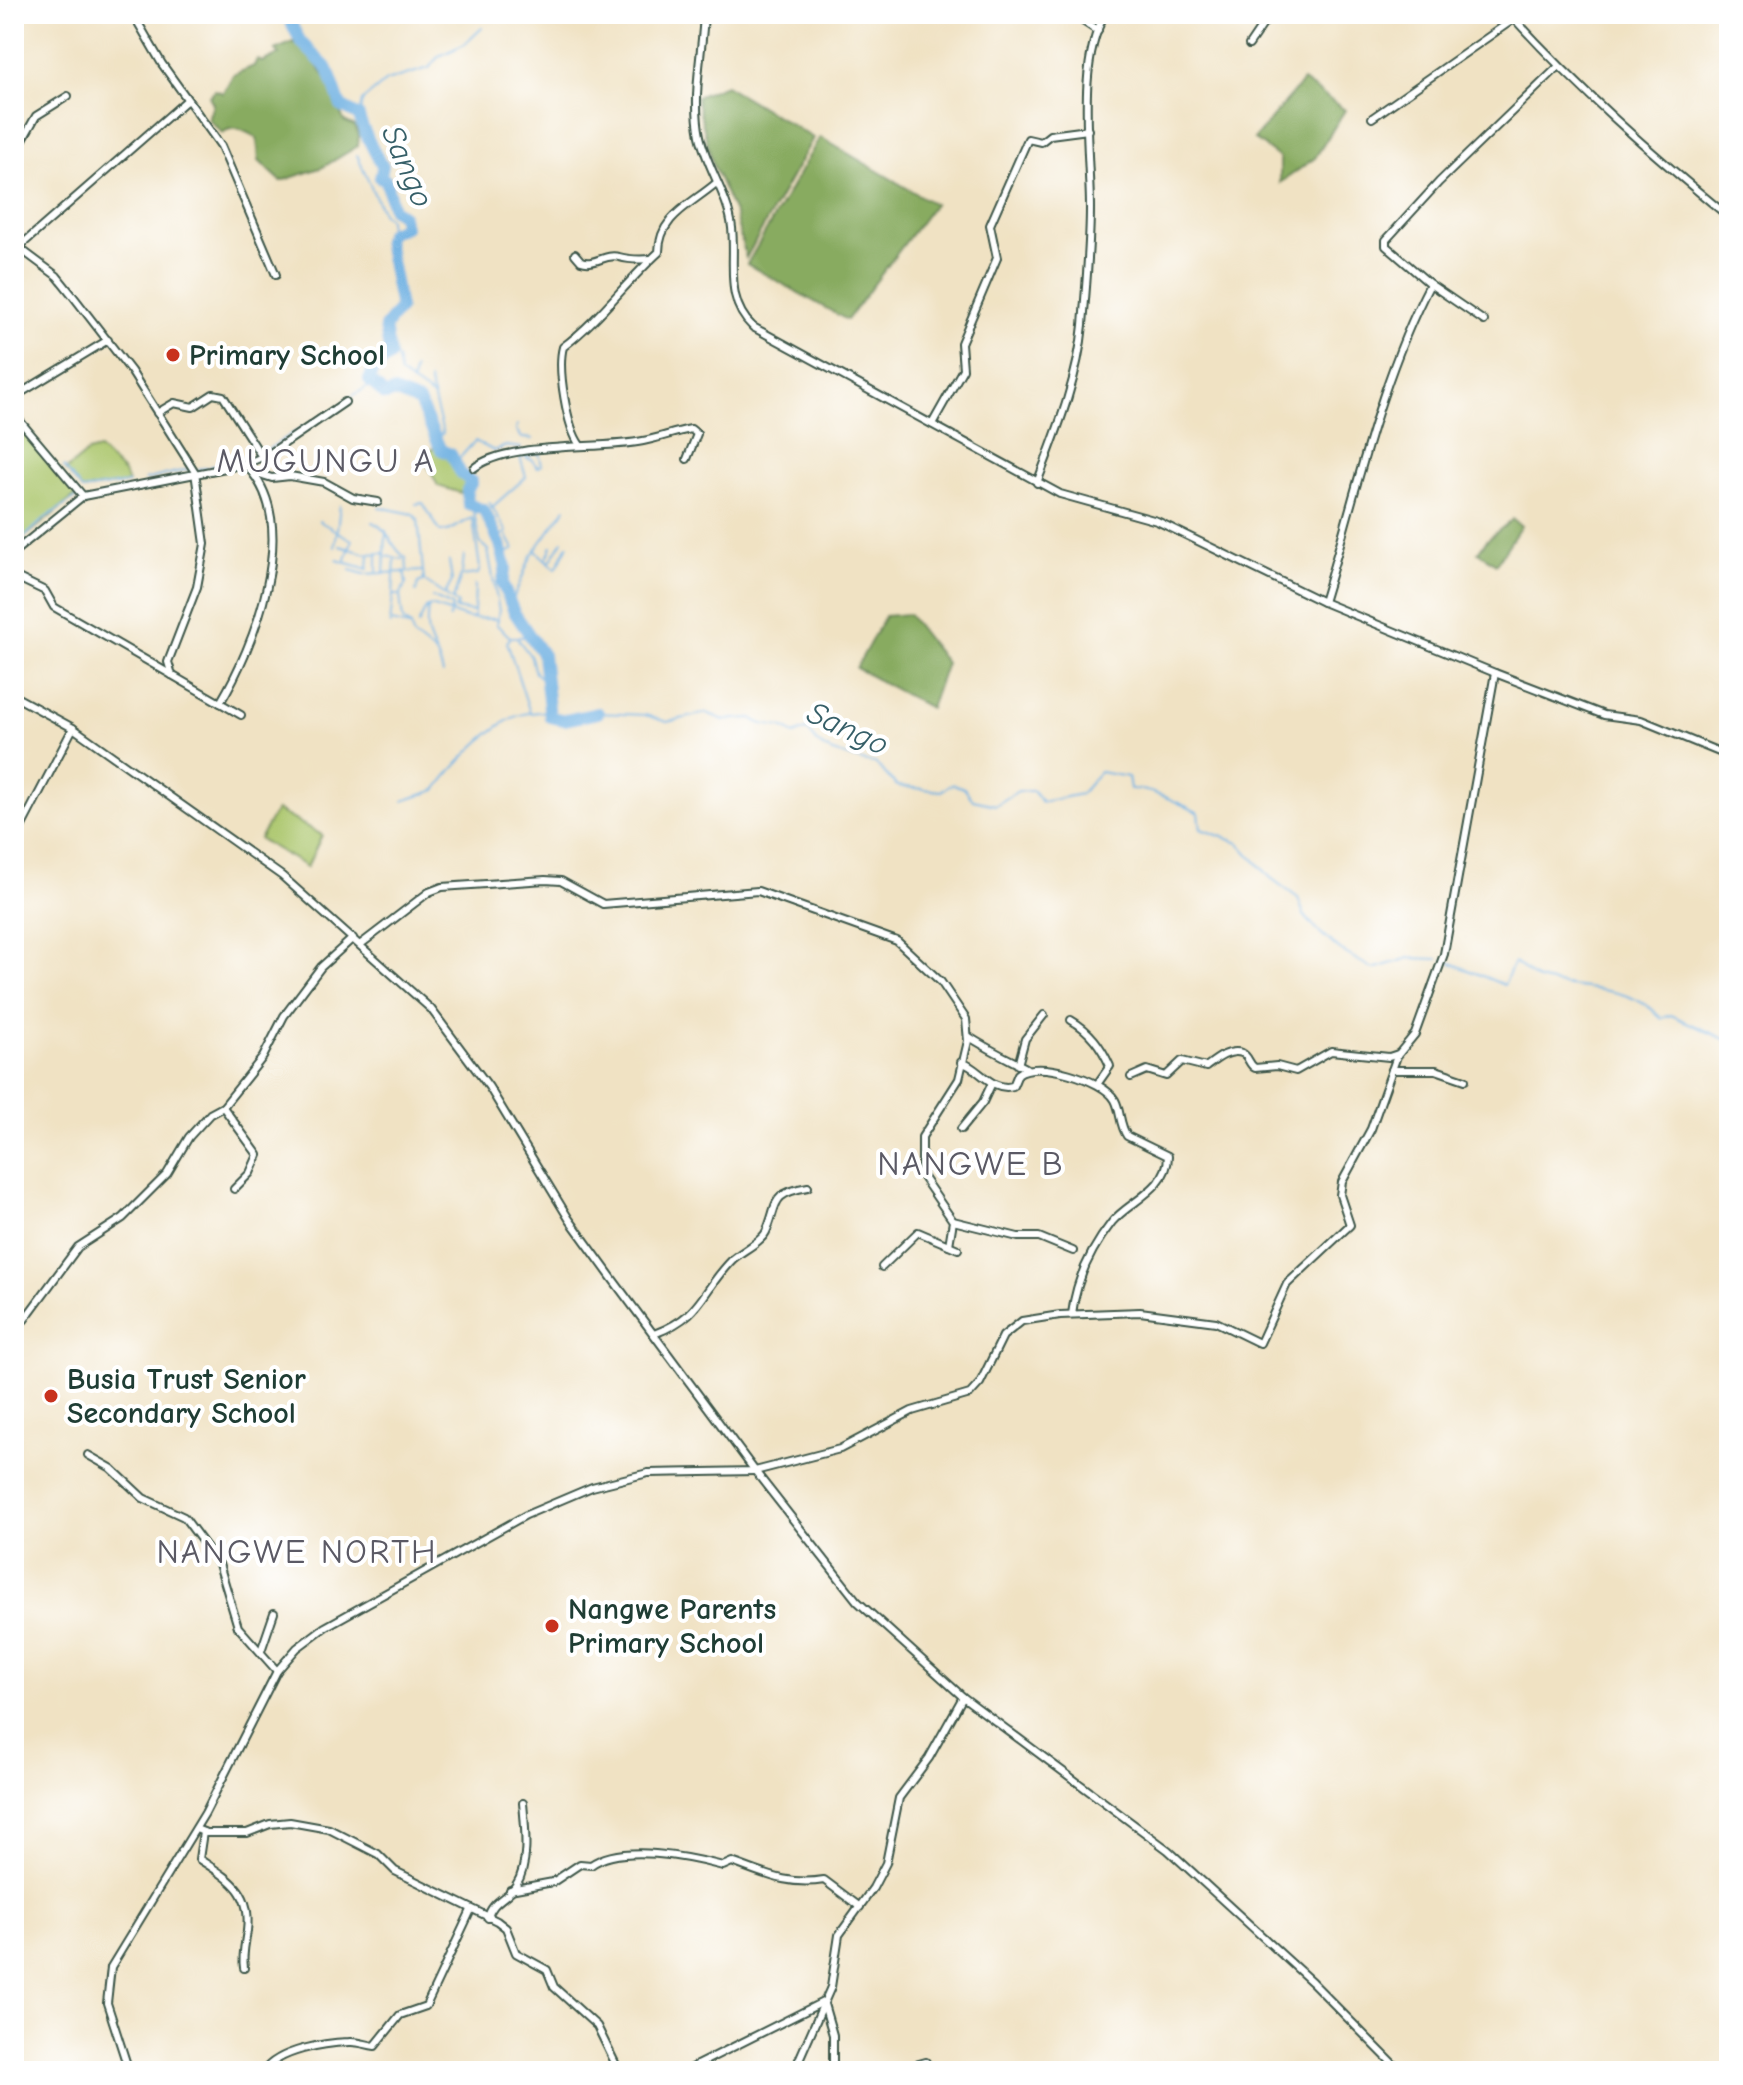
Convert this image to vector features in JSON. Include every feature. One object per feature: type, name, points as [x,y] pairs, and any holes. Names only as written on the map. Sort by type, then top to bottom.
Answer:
[{"type":"street","points":[[133,14],[187,100],[221,146],[276,275]]},
{"type":"street","points":[[704,14],[696,102],[701,139],[732,228],[733,287],[743,318],[845,379],[1060,494],[1157,521],[1323,602],[1495,673],[1604,715],[1641,720],[1729,756]]},
{"type":"street","points":[[1080,14],[1083,21],[1098,31]]},
{"type":"street","points":[[1037,483],[1071,383],[1083,327],[1090,210],[1088,89],[1098,31],[1105,14]]},
{"type":"street","points":[[1249,45],[1270,14]]},
{"type":"street","points":[[1372,118],[1512,16],[1558,67],[1625,132],[1729,217]]},
{"type":"street","points":[[1484,321],[1430,284],[1386,246],[1388,238],[1558,67]]},
{"type":"street","points":[[14,155],[36,116],[68,96]]},
{"type":"street","points":[[172,675],[168,662],[197,587],[205,544],[195,472],[108,340],[57,276],[16,246],[187,100]]},
{"type":"street","points":[[932,424],[963,369],[961,343],[997,258],[990,225],[1028,139],[1041,142],[1050,135],[1088,130]]},
{"type":"street","points":[[580,445],[574,437],[561,379],[563,347],[589,326],[659,252],[659,235],[668,219],[715,184]]},
{"type":"street","points":[[575,254],[581,261],[595,264],[601,259],[618,257],[630,262],[651,259]]},
{"type":"street","points":[[1323,602],[1376,412],[1397,362],[1401,343],[1430,284]]},
{"type":"street","points":[[14,397],[108,340]]},
{"type":"street","points":[[157,413],[174,403],[193,407],[218,394],[237,414],[262,457]]},
{"type":"street","points":[[14,552],[83,496],[246,464],[262,457],[345,402]]},
{"type":"street","points":[[14,414],[83,496]]},
{"type":"street","points":[[474,468],[494,458],[569,446],[642,442],[691,429],[697,434],[697,439],[687,459]]},
{"type":"street","points":[[569,446],[574,437]]},
{"type":"street","points":[[220,703],[264,603],[268,581],[273,530],[270,513],[246,464]]},
{"type":"street","points":[[251,471],[272,478],[290,476],[333,485],[353,498],[378,502]]},
{"type":"street","points":[[14,576],[45,591],[54,607],[241,715]]},
{"type":"street","points":[[155,665],[168,662]]},
{"type":"street","points":[[1131,1077],[1147,1070],[1166,1076],[1182,1061],[1206,1067],[1216,1058],[1239,1052],[1245,1054],[1255,1068],[1277,1066],[1296,1071],[1331,1051],[1396,1056],[1415,1034],[1435,983],[1495,673]]},
{"type":"street","points":[[14,696],[73,728],[282,876],[431,1009],[456,1040],[569,1219],[755,1471],[864,1608],[963,1697],[1168,1850],[1312,1982],[1400,2071]]},
{"type":"street","points":[[14,841],[73,728]]},
{"type":"street","points":[[361,944],[429,892],[465,883],[561,881],[603,904],[758,891],[897,941],[946,989],[966,1019],[968,1036],[959,1079],[922,1137],[922,1176],[953,1221],[949,1245]]},
{"type":"street","points":[[24,1320],[78,1247],[90,1236],[123,1218],[153,1190],[202,1121],[223,1107],[263,1057],[284,1016],[312,979],[353,938]]},
{"type":"street","points":[[1018,1065],[1025,1039],[1044,1015]]},
{"type":"street","points":[[1071,1020],[1089,1032],[1110,1066],[1098,1083]]},
{"type":"street","points":[[968,1036],[1018,1065],[1098,1083],[1114,1099],[1127,1136],[1168,1156],[1168,1164],[1158,1181],[1132,1208],[1114,1219],[1080,1274],[1072,1314]]},
{"type":"street","points":[[129,2071],[108,2010],[111,1967],[200,1831],[277,1671],[297,1648],[325,1627],[526,1515],[578,1492],[648,1473],[755,1471],[840,1449],[912,1411],[970,1394],[980,1383],[1003,1336],[1014,1325],[1037,1317],[1129,1312],[1202,1319],[1216,1322],[1259,1343],[1287,1284],[1350,1225],[1340,1188],[1371,1129],[1403,1048]]},
{"type":"street","points":[[1389,1057],[1391,1072]]},
{"type":"street","points":[[961,1062],[992,1083],[1008,1088],[1027,1068]]},
{"type":"street","points":[[1391,1072],[1436,1070],[1465,1080]]},
{"type":"street","points":[[961,1129],[983,1102],[992,1083]]},
{"type":"street","points":[[223,1107],[258,1155],[250,1173],[234,1189]]},
{"type":"street","points":[[654,1334],[672,1327],[697,1309],[733,1260],[766,1233],[774,1203],[785,1194],[808,1187]]},
{"type":"street","points":[[953,1221],[987,1226],[1018,1237],[1039,1237],[1073,1251]]},
{"type":"street","points":[[882,1267],[918,1232],[958,1249]]},
{"type":"street","points":[[88,1455],[111,1468],[143,1498],[184,1517],[219,1564],[238,1627],[277,1671]]},
{"type":"street","points":[[261,1651],[274,1613]]},
{"type":"street","points":[[794,2071],[831,1987],[835,1943],[886,1863],[899,1798],[929,1758],[963,1697]]},
{"type":"street","points":[[488,1918],[489,1911],[517,1885],[525,1849],[523,1803]]},
{"type":"street","points":[[200,1831],[247,1833],[270,1824],[290,1822],[329,1829],[378,1854],[395,1871],[439,1890],[506,1928],[516,1953],[547,1970],[554,1987],[597,2026],[619,2071]]},
{"type":"street","points":[[200,1831],[199,1859],[229,1877],[245,1897],[248,1922],[243,1951],[244,1968]]},
{"type":"street","points":[[510,1890],[553,1882],[580,1864],[591,1865],[599,1859],[645,1852],[699,1858],[726,1867],[732,1862],[763,1876],[798,1884],[824,1880],[860,1907]]},
{"type":"street","points":[[264,2071],[281,2056],[301,2051],[351,2041],[375,2046],[400,2015],[426,2006],[471,1910]]},
{"type":"street","points":[[685,2071],[824,2003]]},
{"type":"street","points":[[824,2003],[833,2035],[833,2071]]},
{"type":"street","points":[[894,2071],[926,2062]]},
{"type":"green space","points":[[293,42],[299,47],[301,44],[327,79],[344,121],[355,126],[359,135],[358,146],[323,167],[281,181],[259,161],[257,138],[236,129],[222,133],[208,119],[213,104],[209,96],[215,90],[223,93],[233,75],[254,66],[257,59],[262,62],[279,54],[275,50]]},
{"type":"green space","points":[[1303,81],[1345,110],[1315,158],[1280,183],[1280,158],[1254,139]]},
{"type":"green space","points":[[725,85],[813,138],[746,258],[735,215],[713,165],[696,97]]},
{"type":"green space","points":[[820,137],[934,204],[847,320],[747,264]]},
{"type":"green space","points":[[14,420],[78,494],[14,546]]},
{"type":"green space","points":[[435,447],[447,455],[467,485],[461,493],[438,486],[423,456]]},
{"type":"green space","points":[[99,449],[124,473],[128,483],[82,490],[66,470],[88,452]]},
{"type":"green space","points":[[1513,519],[1521,526],[1496,564],[1478,552],[1487,540]]},
{"type":"green space","points":[[908,614],[946,663],[930,708],[856,668],[885,616]]},
{"type":"green space","points":[[276,810],[322,835],[307,867],[259,839]]},
{"type":"waterway","name":"Sango","points":[[286,14],[301,42],[328,69],[341,106],[359,116],[383,166],[380,178],[386,180],[393,209],[402,215],[405,227],[390,233],[387,240],[400,308],[385,327],[390,356],[373,370],[369,380],[385,395],[394,392],[419,402],[441,450],[451,454],[461,474],[472,482],[467,490],[468,504],[484,510],[500,544],[506,567],[502,583],[514,612],[543,655],[550,717],[565,720],[598,713]]},
{"type":"waterway","points":[[359,116],[362,101],[386,81],[429,68],[439,56],[465,44],[482,28]]},
{"type":"waterway","points":[[357,155],[383,214],[389,219],[389,235]]},
{"type":"waterway","points":[[325,348],[336,358],[369,364],[382,362]]},
{"type":"waterway","points":[[397,359],[400,374],[432,396]]},
{"type":"waterway","points":[[412,383],[414,369]]},
{"type":"waterway","points":[[429,381],[443,433],[435,437]]},
{"type":"waterway","points":[[346,400],[372,384]]},
{"type":"waterway","points":[[153,411],[166,433]]},
{"type":"waterway","points":[[517,425],[516,430],[522,438]]},
{"type":"waterway","points":[[267,450],[303,427]]},
{"type":"waterway","points":[[169,436],[173,444]]},
{"type":"waterway","points":[[523,438],[533,439]]},
{"type":"waterway","points":[[457,461],[475,441],[494,451],[506,446],[521,448]]},
{"type":"waterway","points":[[491,508],[526,477],[520,457],[539,453],[542,465]]},
{"type":"waterway","points":[[209,467],[244,458]]},
{"type":"waterway","points":[[526,458],[533,460],[537,467],[541,466]]},
{"type":"waterway","points":[[64,467],[82,490],[128,483]]},
{"type":"waterway","points":[[198,469],[206,468]]},
{"type":"waterway","points":[[145,480],[189,469]]},
{"type":"waterway","points":[[14,547],[45,518],[76,498],[78,494],[57,471]]},
{"type":"waterway","points":[[489,502],[507,532],[498,539]]},
{"type":"waterway","points":[[416,504],[423,503],[440,531],[448,531],[472,518]]},
{"type":"waterway","points":[[335,547],[340,505]]},
{"type":"waterway","points":[[379,507],[413,514],[418,520],[424,581],[458,604],[455,609],[474,612],[474,618]]},
{"type":"waterway","points":[[473,508],[480,543],[488,550],[499,611],[496,624],[510,637],[533,637]]},
{"type":"waterway","points":[[511,604],[531,556],[566,508]]},
{"type":"waterway","points":[[453,599],[461,576],[478,574],[480,568],[473,520]]},
{"type":"waterway","points":[[319,521],[352,540],[345,563]]},
{"type":"waterway","points":[[373,522],[406,558],[407,570]]},
{"type":"waterway","points":[[385,555],[386,531]]},
{"type":"waterway","points":[[503,556],[514,549],[507,536]]},
{"type":"waterway","points":[[549,563],[563,541]]},
{"type":"waterway","points":[[536,551],[556,569],[568,545]]},
{"type":"waterway","points":[[340,546],[367,554],[384,553],[385,556]]},
{"type":"waterway","points":[[546,560],[552,546]]},
{"type":"waterway","points":[[377,554],[377,571]]},
{"type":"waterway","points":[[368,568],[369,555]]},
{"type":"waterway","points":[[462,573],[464,555]]},
{"type":"waterway","points":[[384,572],[385,556],[403,559]]},
{"type":"waterway","points":[[393,595],[395,558]]},
{"type":"waterway","points":[[337,560],[368,569]]},
{"type":"waterway","points":[[445,594],[452,581],[449,561]]},
{"type":"waterway","points":[[350,570],[364,574],[423,571]]},
{"type":"waterway","points":[[404,571],[406,583],[400,596],[403,620],[411,626],[413,636],[435,653]]},
{"type":"waterway","points":[[416,592],[418,583],[423,581]]},
{"type":"waterway","points":[[474,612],[475,585]]},
{"type":"waterway","points":[[390,625],[393,595],[398,595]]},
{"type":"waterway","points":[[432,597],[452,606],[449,618]]},
{"type":"waterway","points":[[418,625],[426,608],[431,606],[467,618],[495,619]]},
{"type":"waterway","points":[[428,608],[427,629],[443,674]]},
{"type":"waterway","points":[[391,622],[409,626]]},
{"type":"waterway","points":[[510,638],[507,642],[530,713],[549,711]]},
{"type":"waterway","points":[[518,639],[531,657],[535,673],[546,682]]},
{"type":"waterway","points":[[403,801],[436,790],[465,756],[492,732],[505,722],[530,713]]},
{"type":"waterway","name":"Sango","points":[[598,713],[645,715],[667,722],[707,713],[724,720],[752,718],[762,724],[784,728],[794,735],[806,730],[829,750],[875,763],[897,786],[941,791],[953,784],[964,788],[973,800],[996,805],[1018,791],[1033,791],[1042,802],[1081,794],[1100,772],[1128,777],[1130,789],[1156,794],[1183,805],[1199,813],[1201,829],[1239,843],[1271,878],[1298,898],[1304,915],[1340,950],[1373,969],[1409,958],[1438,959]]},
{"type":"waterway","name":"Sango","points":[[1444,960],[1504,985],[1514,962],[1538,980],[1620,994],[1649,1007],[1662,1018],[1671,1015],[1729,1041]]},
{"type":"place","name":"Primary School","points":[[173,355]]},
{"type":"place","name":"Busia Trust Senior Secondary School","points":[[51,1396]]},
{"type":"place","name":"Nangwe Parents Primary School","points":[[552,1626]]},
{"type":"district","name":"MUGUNGU A","points":[[326,460]]},
{"type":"district","name":"NANGWE B","points":[[971,1163]]},
{"type":"district","name":"NANGWE NORTH","points":[[297,1551]]}]
